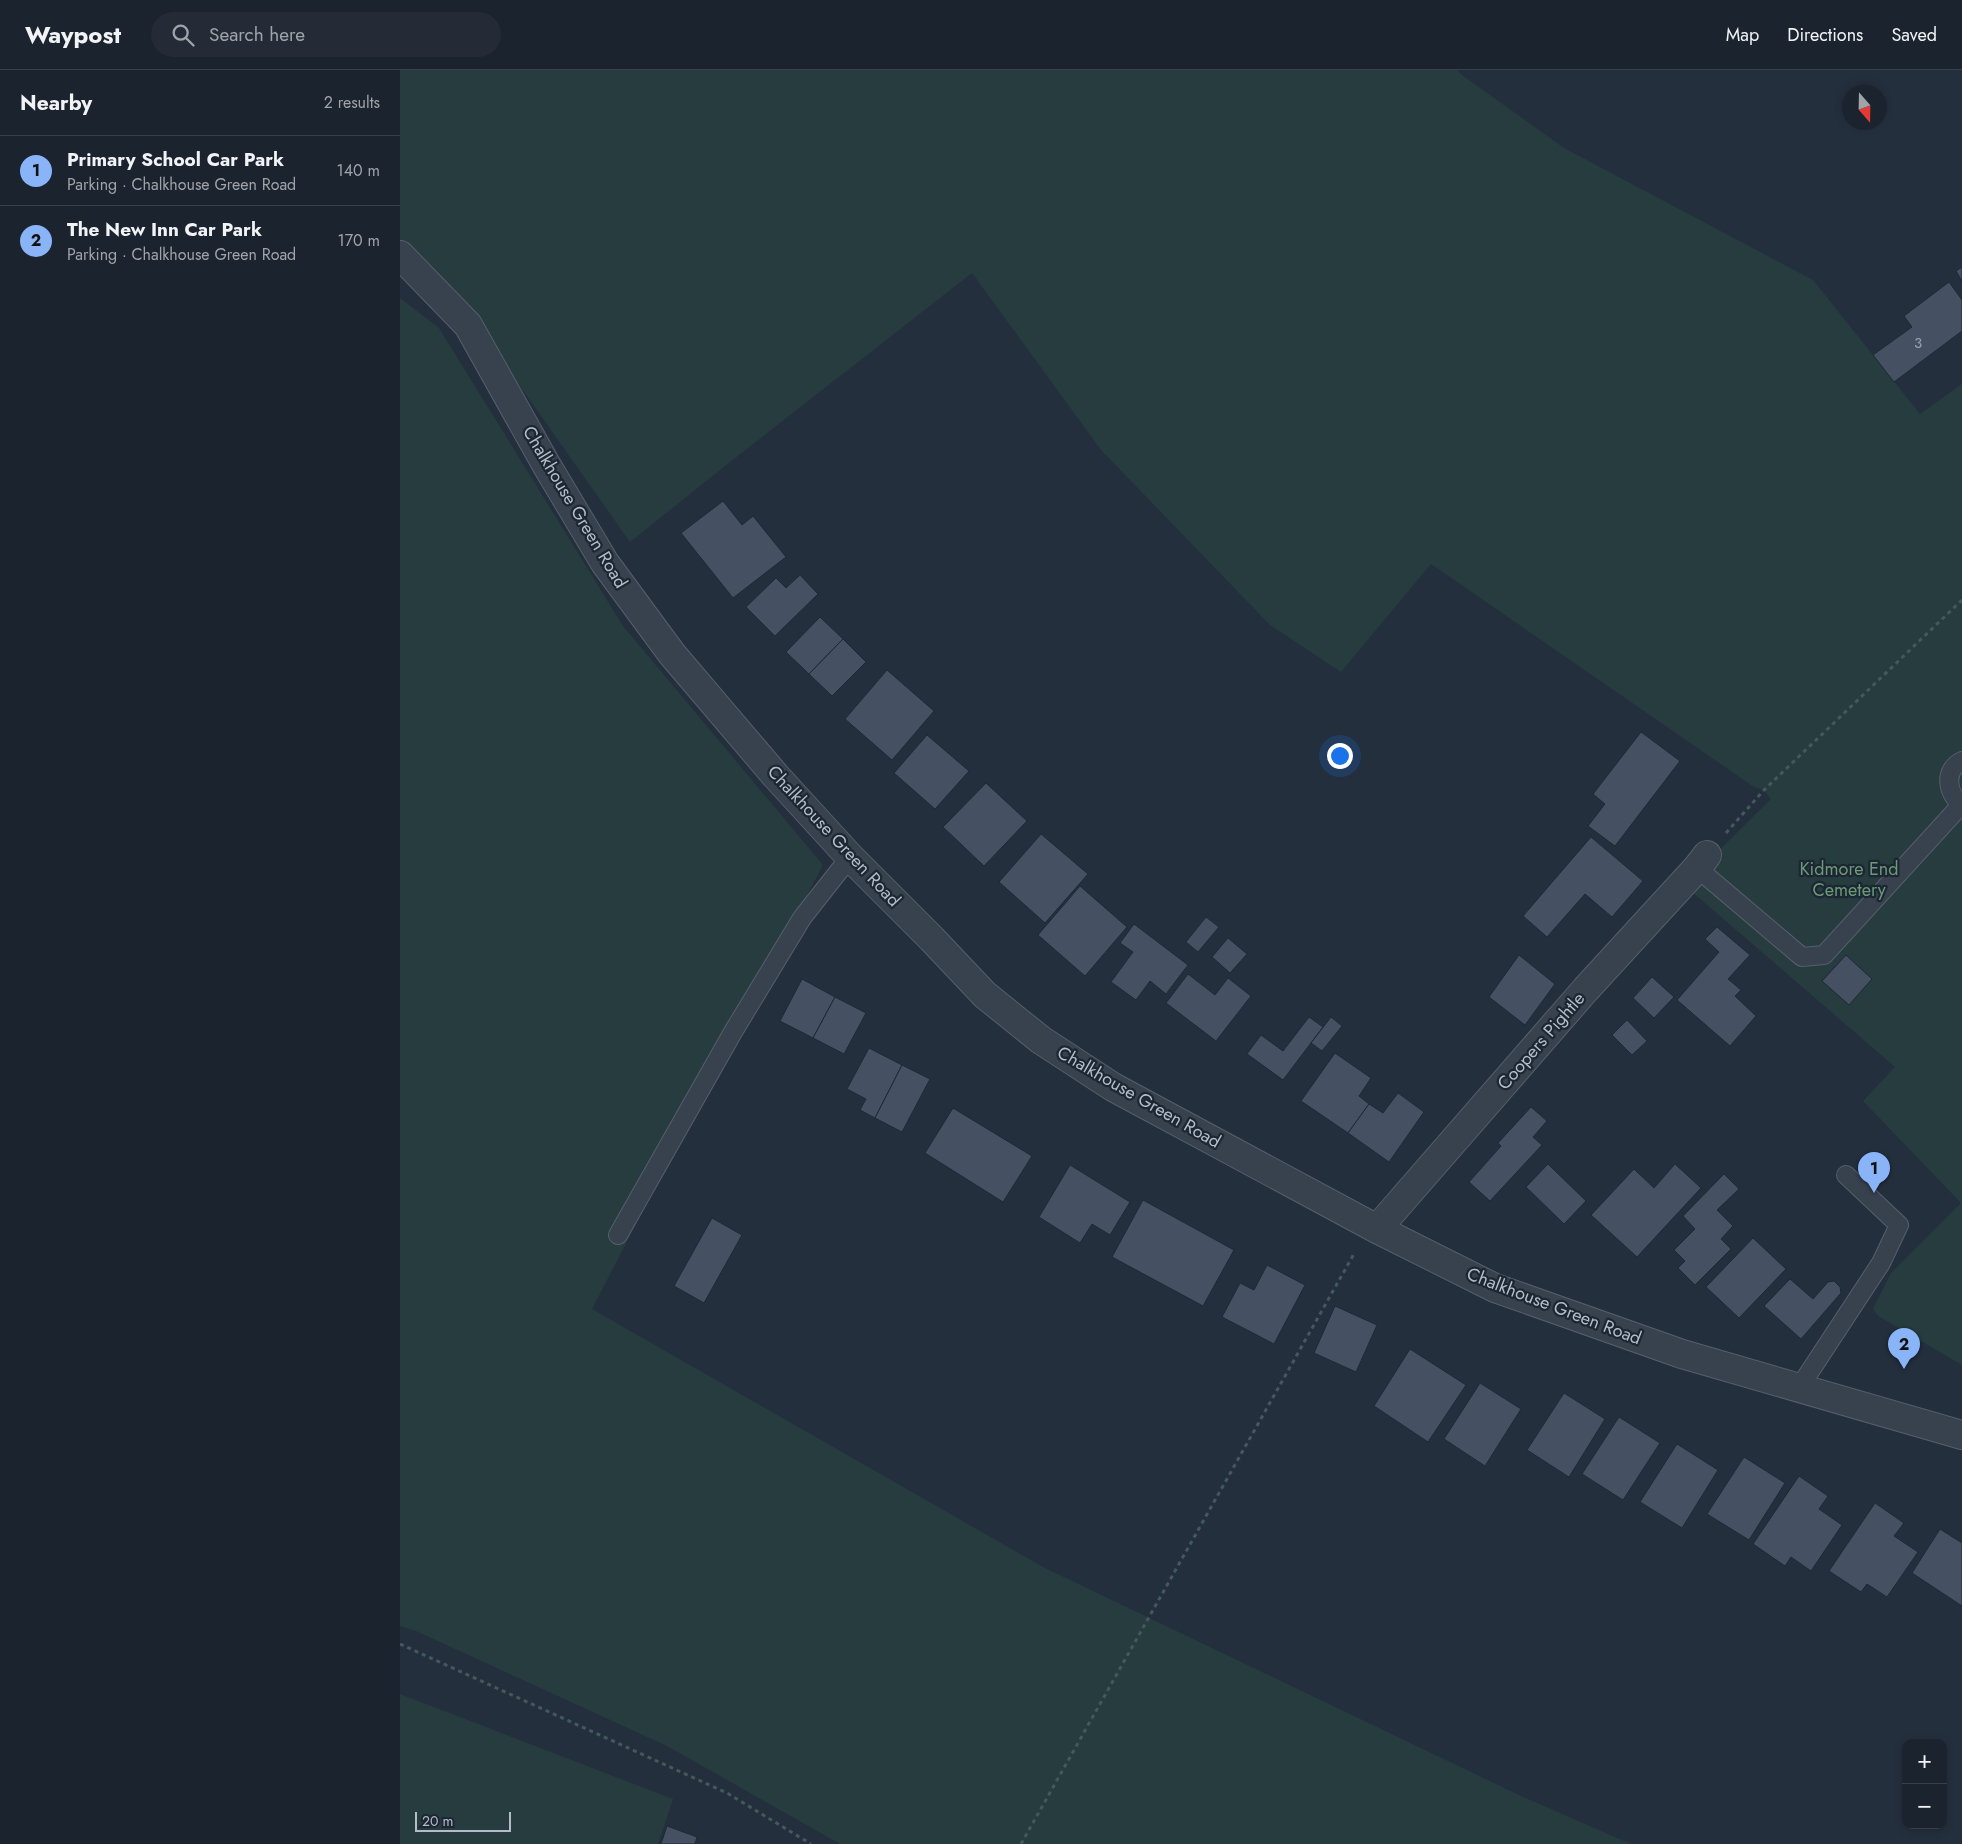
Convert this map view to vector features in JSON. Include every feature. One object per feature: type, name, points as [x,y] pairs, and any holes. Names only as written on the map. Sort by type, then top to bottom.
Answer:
[{"type":"street","name":"Chalkhouse Green Road","points":[[400,255],[468,325],[605,563],[672,654],[775,774],[850,857],[985,995],[1041,1040],[1114,1087],[1378,1229],[1495,1288],[1682,1354],[1962,1435]]},
{"type":"street","name":"Coopers Pightle","points":[[1378,1229],[1586,989],[1702,861]]},
{"type":"lane","points":[[1702,861],[1802,957],[1824,955],[1961,805],[1952,796],[1949,784],[1951,772],[1962,761]]},
{"type":"lane","points":[[618,1236],[733,1032],[797,926],[850,857]]},
{"type":"lane","points":[[1799,1388],[1881,1263],[1899,1225],[1846,1175]]},
{"type":"path","points":[[1702,861],[1764,790],[1962,600]]},
{"type":"path","points":[[1021,1844],[1357,1248],[1378,1229]]},
{"type":"path","points":[[400,1644],[726,1793],[811,1844]]},
{"type":"green space","name":"Kidmore End Cemetery","points":[[400,70],[1457,70],[1564,148],[1813,280],[1920,414],[1962,384],[1962,1365],[1878,1316],[1873,1309],[1891,1273],[1961,1203],[1863,1101],[1895,1067],[1684,885],[1771,799],[1764,790],[1754,787],[1431,564],[1341,672],[1270,625],[1101,450],[972,273],[630,542],[469,314],[400,240]]},
{"type":"green space","points":[[400,298],[439,328],[623,626],[823,865],[592,1309],[1043,1567],[1521,1796],[1631,1844],[840,1844],[667,1746],[416,1631],[400,1626]]},
{"type":"green space","points":[[400,1694],[673,1799],[658,1844],[400,1844]]},
{"type":"building","points":[[1962,267],[1962,281],[1956,271]]},
{"type":"building","points":[[1949,282],[1962,300],[1962,331],[1894,382],[1873,355],[1912,327],[1904,316]]},
{"type":"building","points":[[723,501],[742,525],[753,516],[786,557],[733,598],[681,533]]},
{"type":"building","points":[[800,575],[818,594],[775,636],[746,607],[776,578],[786,588]]},
{"type":"building","points":[[820,617],[843,639],[809,674],[786,652]]},
{"type":"building","points":[[843,639],[866,662],[832,696],[809,674]]},
{"type":"building","points":[[887,670],[934,711],[892,760],[845,719]]},
{"type":"building","points":[[1641,732],[1680,761],[1615,846],[1588,826],[1605,804],[1593,794]]},
{"type":"building","points":[[927,735],[969,771],[935,809],[894,773]]},
{"type":"building","points":[[986,783],[1027,821],[984,866],[943,827]]},
{"type":"building","points":[[1041,834],[1088,874],[1045,923],[999,882]]},
{"type":"building","points":[[1591,837],[1643,881],[1612,917],[1585,894],[1547,937],[1523,916]]},
{"type":"building","points":[[1080,886],[1127,927],[1085,976],[1038,935]]},
{"type":"building","points":[[1206,917],[1219,927],[1198,952],[1186,942]]},
{"type":"building","points":[[1134,924],[1188,965],[1166,994],[1150,981],[1136,1000],[1111,982],[1133,952],[1120,943]]},
{"type":"building","points":[[1717,927],[1750,955],[1728,979],[1741,990],[1735,996],[1756,1016],[1730,1046],[1677,1000],[1719,952],[1705,939]]},
{"type":"building","points":[[1228,938],[1247,954],[1230,973],[1212,957]]},
{"type":"building","points":[[1519,955],[1555,984],[1525,1025],[1489,997]]},
{"type":"building","points":[[1846,955],[1872,979],[1849,1005],[1822,981]]},
{"type":"building","points":[[1188,974],[1215,995],[1228,978],[1251,996],[1216,1041],[1166,1003]]},
{"type":"building","points":[[1652,977],[1674,997],[1654,1018],[1633,998]]},
{"type":"building","points":[[802,979],[835,997],[813,1038],[780,1021]]},
{"type":"building","points":[[835,997],[866,1013],[844,1054],[813,1038]]},
{"type":"building","points":[[1309,1017],[1323,1027],[1283,1080],[1247,1054],[1261,1035],[1283,1051]]},
{"type":"building","points":[[1331,1017],[1342,1026],[1322,1051],[1311,1043]]},
{"type":"building","points":[[1627,1020],[1647,1041],[1632,1055],[1612,1035]]},
{"type":"building","points":[[869,1048],[902,1065],[875,1118],[860,1110],[866,1099],[847,1089]]},
{"type":"building","points":[[1335,1053],[1371,1078],[1359,1096],[1369,1104],[1348,1133],[1301,1101]]},
{"type":"building","points":[[902,1065],[930,1079],[902,1132],[875,1118]]},
{"type":"building","points":[[1398,1093],[1424,1112],[1389,1162],[1348,1133],[1369,1104],[1383,1113]]},
{"type":"building","points":[[1531,1107],[1547,1121],[1533,1137],[1542,1145],[1490,1201],[1469,1182],[1501,1146],[1498,1143]]},
{"type":"building","points":[[953,1108],[1032,1156],[1003,1202],[925,1153]]},
{"type":"building","points":[[1548,1164],[1586,1201],[1564,1224],[1526,1187]]},
{"type":"building","points":[[1675,1164],[1701,1188],[1637,1257],[1591,1215],[1634,1169],[1654,1188]]},
{"type":"building","points":[[1070,1165],[1130,1202],[1110,1235],[1092,1224],[1080,1243],[1039,1217]]},
{"type":"building","points":[[1724,1174],[1739,1189],[1717,1210],[1733,1226],[1721,1239],[1731,1249],[1695,1285],[1678,1268],[1685,1261],[1674,1250],[1695,1229],[1683,1216]]},
{"type":"building","points":[[1143,1200],[1234,1250],[1203,1306],[1112,1257]]},
{"type":"building","points":[[712,1218],[742,1235],[704,1303],[674,1286]]},
{"type":"building","points":[[1753,1238],[1786,1269],[1739,1318],[1706,1287]]},
{"type":"building","points":[[1267,1265],[1305,1285],[1274,1344],[1222,1317],[1240,1283],[1254,1290]]},
{"type":"building","points":[[1790,1279],[1813,1299],[1828,1282],[1834,1281],[1840,1287],[1841,1293],[1801,1339],[1764,1306]]},
{"type":"building","points":[[1335,1306],[1377,1325],[1356,1372],[1314,1353]]},
{"type":"building","points":[[1410,1349],[1466,1385],[1428,1442],[1374,1406]]},
{"type":"building","points":[[1480,1383],[1521,1409],[1485,1466],[1444,1439]]},
{"type":"building","points":[[1564,1393],[1605,1419],[1569,1477],[1527,1450]]},
{"type":"building","points":[[1619,1417],[1660,1443],[1623,1500],[1582,1474]]},
{"type":"building","points":[[1677,1444],[1718,1470],[1682,1528],[1640,1502]]},
{"type":"building","points":[[1744,1457],[1785,1483],[1749,1540],[1707,1514]]},
{"type":"building","points":[[1799,1476],[1828,1496],[1819,1509],[1842,1525],[1811,1571],[1791,1557],[1785,1566],[1753,1544]]},
{"type":"building","points":[[1875,1503],[1904,1523],[1894,1536],[1918,1552],[1887,1597],[1867,1584],[1861,1592],[1829,1571]]},
{"type":"building","points":[[1940,1529],[1962,1543],[1962,1606],[1912,1573]]},
{"type":"building","points":[[667,1826],[697,1837],[695,1844],[661,1844]]},
{"type":"place","name":"Primary School Car Park","points":[[1874,1193]]},
{"type":"place","name":"The New Inn Car Park","points":[[1904,1369]]}]
